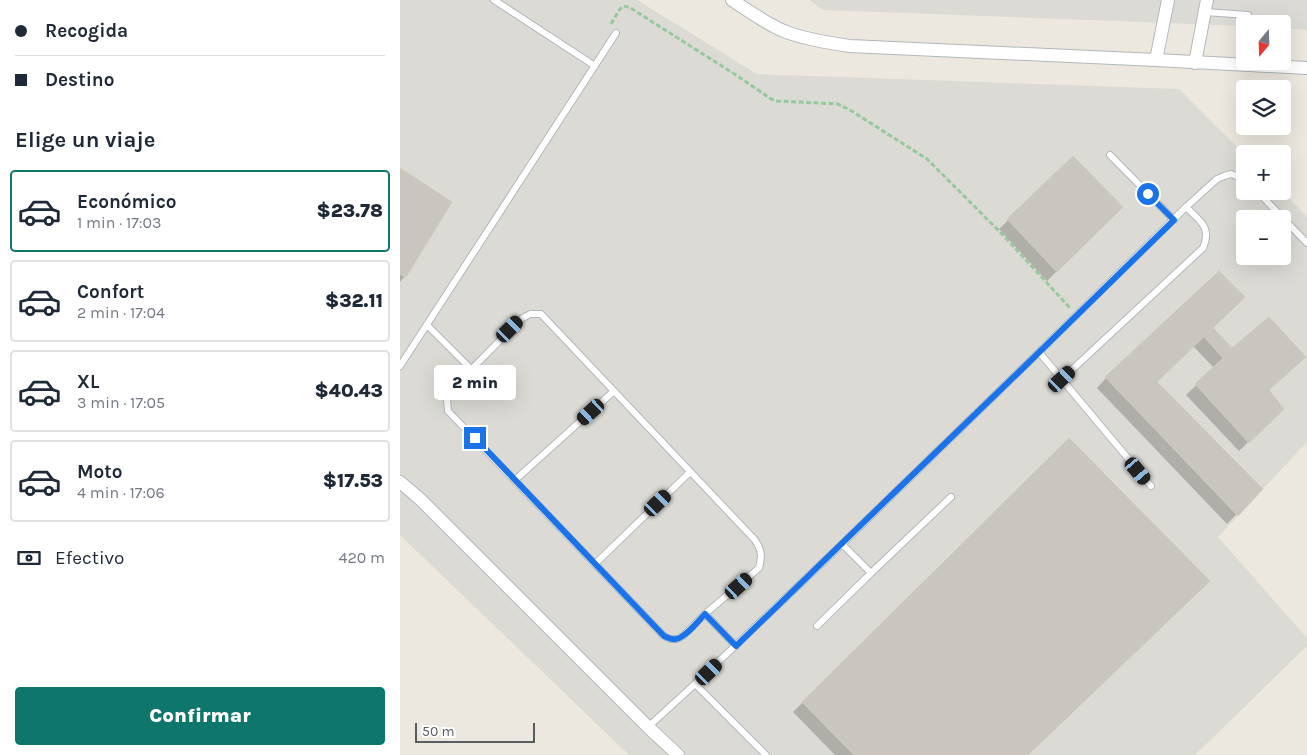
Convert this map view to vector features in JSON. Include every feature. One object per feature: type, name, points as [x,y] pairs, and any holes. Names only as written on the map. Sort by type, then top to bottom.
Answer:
[{"type":"street","points":[[732,0],[787,32],[814,41],[850,46],[1307,68]]},
{"type":"street","points":[[1156,60],[1168,0]]},
{"type":"street","points":[[1195,63],[1206,6]]},
{"type":"street","points":[[400,482],[420,499],[678,755]]},
{"type":"lane","points":[[494,0],[595,66]]},
{"type":"lane","points":[[1206,6],[1248,15]]},
{"type":"lane","points":[[400,366],[616,33]]},
{"type":"lane","points":[[1110,155],[1174,220]]},
{"type":"lane","points":[[648,727],[842,544],[1186,207],[1217,180],[1231,174],[1236,176]]},
{"type":"lane","points":[[1266,200],[1307,243]]},
{"type":"lane","points":[[1062,379],[1203,248],[1207,239],[1207,231],[1186,207]]},
{"type":"lane","points":[[530,314],[540,314],[755,540],[760,547],[762,558],[759,568],[705,614],[683,636],[677,639],[670,639],[664,636],[448,410],[451,390],[471,369],[521,319],[530,314]]},
{"type":"lane","points":[[427,325],[471,369]]},
{"type":"lane","points":[[1039,352],[1150,486]]},
{"type":"lane","points":[[515,480],[614,391]]},
{"type":"lane","points":[[595,564],[690,472]]},
{"type":"lane","points":[[817,626],[951,497]]},
{"type":"lane","points":[[842,544],[870,573]]},
{"type":"lane","points":[[705,614],[736,646]]},
{"type":"lane","points":[[695,684],[766,755]]},
{"type":"path","points":[[616,33],[611,28],[611,23],[623,6],[629,7],[771,99],[777,101],[838,104],[850,110],[927,159],[1004,236],[1077,315]]},
{"type":"shaded area","points":[[400,0],[637,0],[757,74],[1179,89],[1236,146],[1236,200],[1291,200],[1307,217],[1307,442],[1218,537],[1307,638],[1307,646],[1195,755],[629,755],[400,535]]},
{"type":"shaded area","points":[[809,0],[1307,0],[1307,30],[1291,29],[1291,15],[1236,15],[1236,26],[824,10]]},
{"type":"building","points":[[1073,156],[1123,207],[1057,272],[1007,219]]},
{"type":"building","points":[[400,168],[452,202],[406,277],[400,274]]},
{"type":"building","points":[[1219,271],[1245,297],[1157,382],[1263,489],[1238,516],[1105,377]]},
{"type":"building","points":[[1269,317],[1306,357],[1269,390],[1284,409],[1249,443],[1195,384],[1223,358],[1204,337],[1213,328],[1232,348]]},
{"type":"building","points":[[1069,438],[1210,581],[1028,755],[854,755],[802,702]]},
{"type":"route","points":[[475,438],[664,636],[670,639],[677,639],[683,636],[705,614],[736,646],[1174,220],[1148,194]]}]
